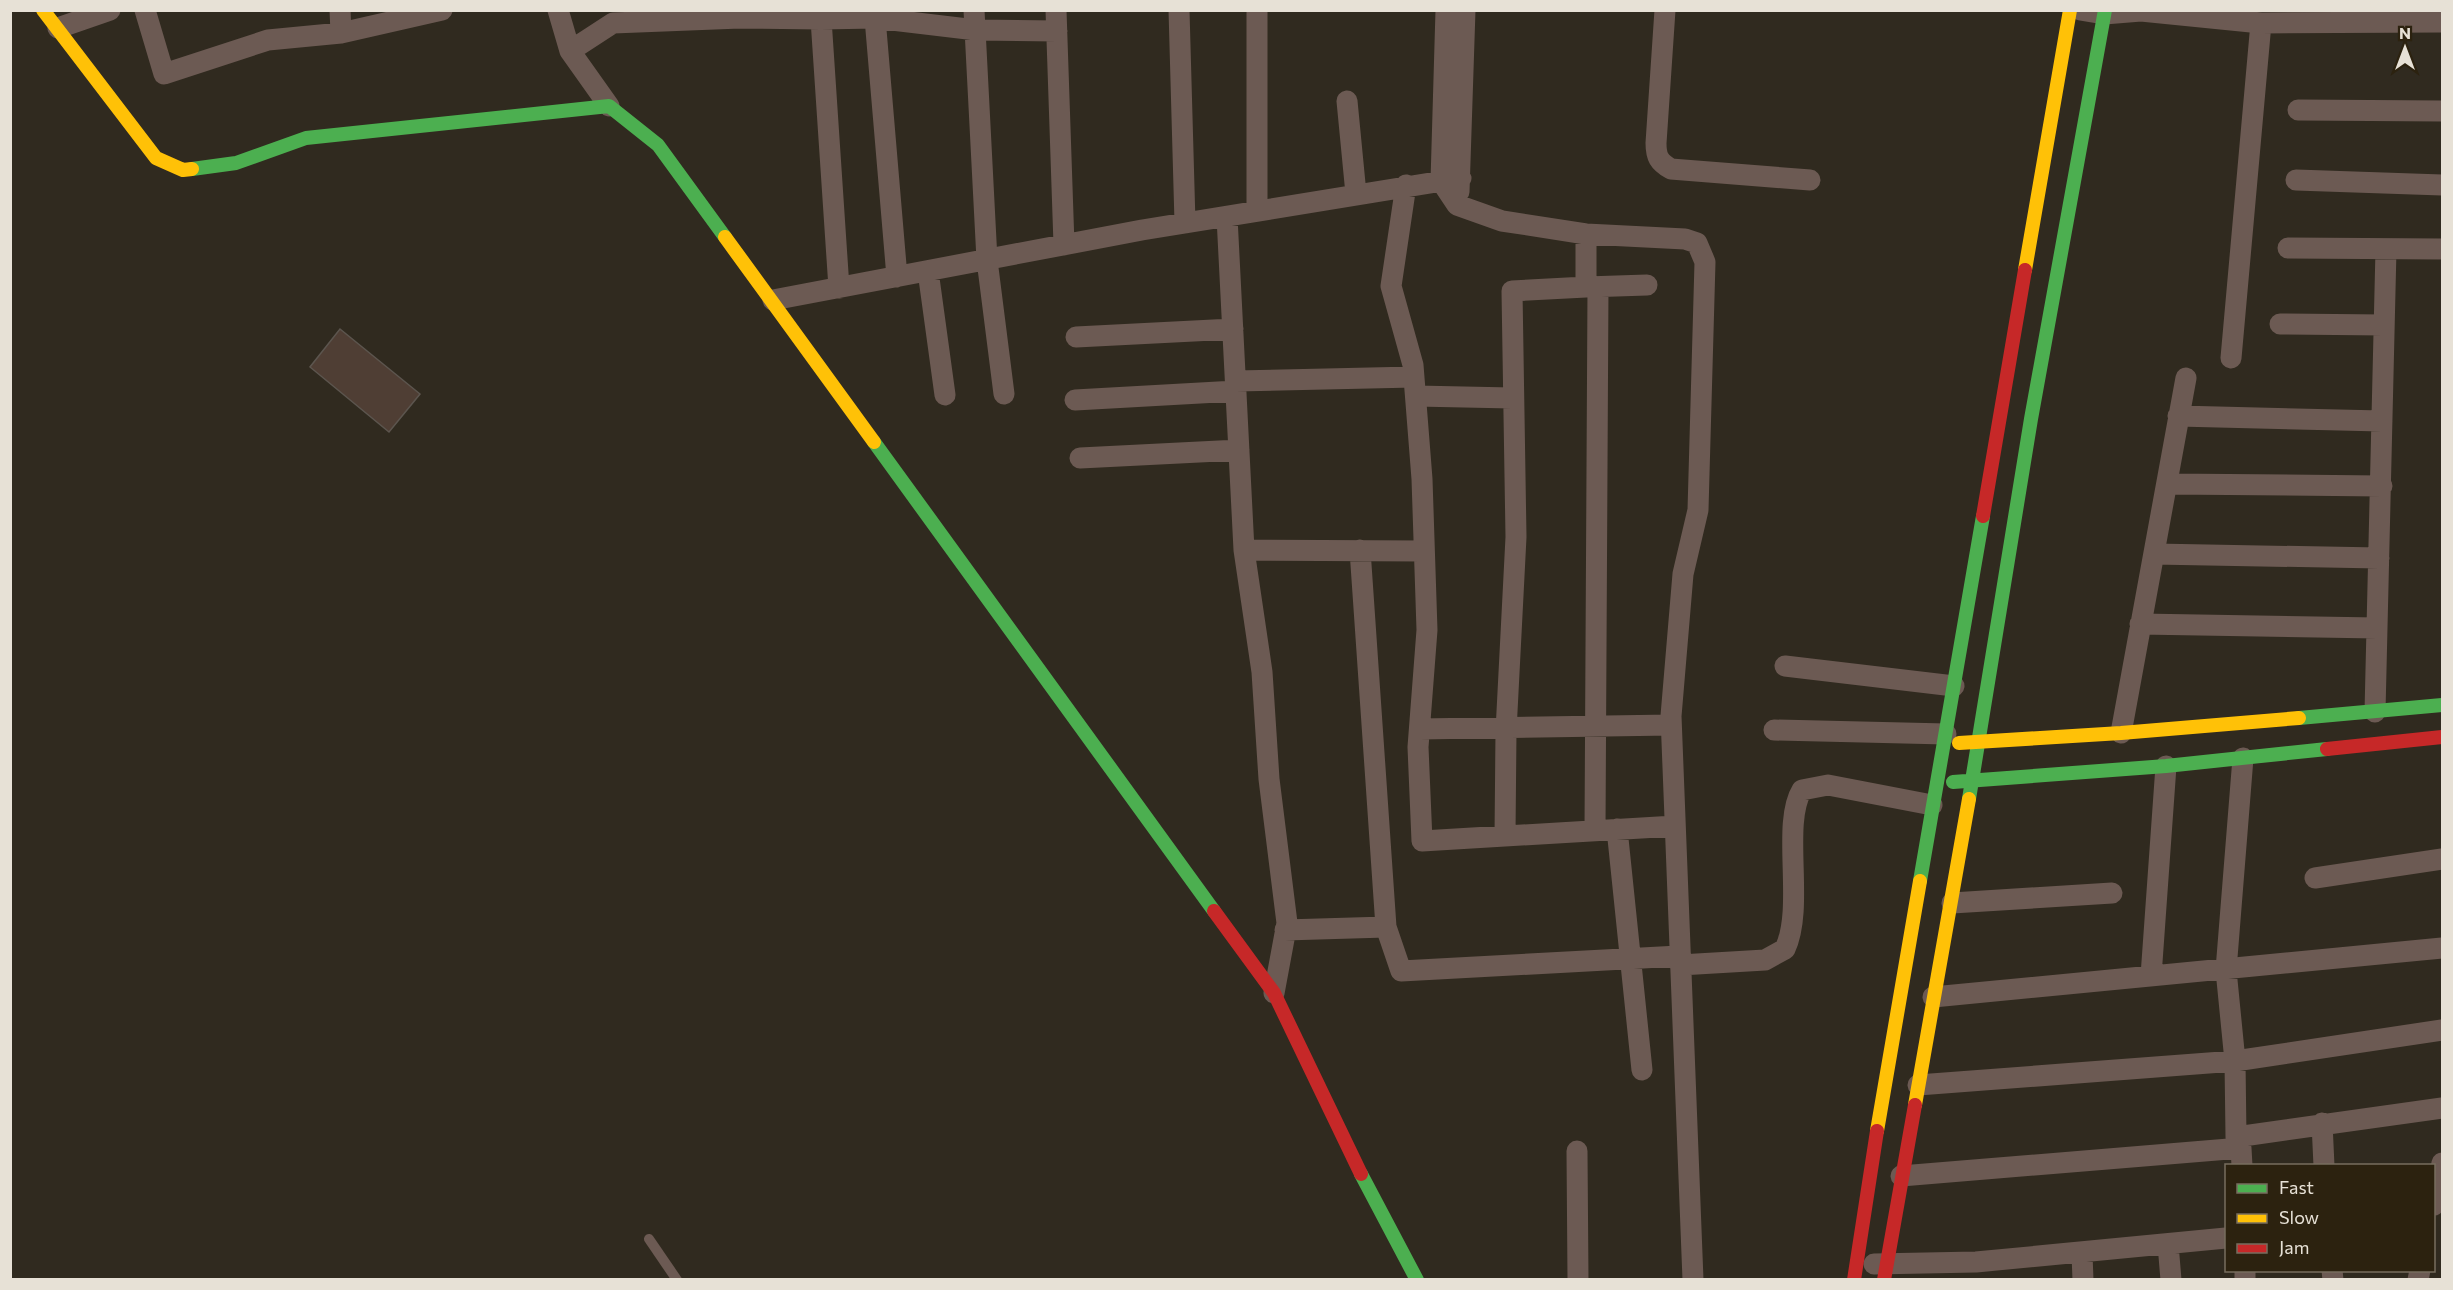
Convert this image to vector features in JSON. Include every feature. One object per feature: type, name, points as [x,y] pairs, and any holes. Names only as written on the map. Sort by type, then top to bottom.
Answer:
[{"type":"street","points":[[43,10],[156,158],[183,170],[236,162],[306,138],[609,106]]},
{"type":"street","points":[[57,28],[110,10]]},
{"type":"street","points":[[145,10],[164,74],[268,40],[341,33],[442,10]]},
{"type":"street","points":[[340,10],[341,33]]},
{"type":"street","points":[[558,10],[570,51],[609,106],[658,145],[773,300],[1274,993],[1336,1127],[1417,1280]]},
{"type":"street","points":[[570,51],[574,10]]},
{"type":"street","points":[[1179,10],[1185,223]]},
{"type":"street","points":[[1257,10],[1257,211]]},
{"type":"street","points":[[1446,10],[1451,179],[1457,205],[1502,221],[1586,234],[1685,239],[1697,243],[1705,262],[1698,510],[1683,574],[1671,725],[1693,1280]]},
{"type":"street","points":[[1451,179],[1465,10]]},
{"type":"street","points":[[1665,10],[1656,143],[1656,155],[1661,163],[1671,169],[1810,180]]},
{"type":"street","points":[[2070,10],[1932,805],[1856,1272],[1976,1271],[2082,1254],[2225,1238]]},
{"type":"street","points":[[2080,10],[2140,11],[2261,23],[2326,16],[2432,18]]},
{"type":"street","points":[[1885,1272],[1952,903],[1977,742],[2104,12]]},
{"type":"street","points":[[570,51],[613,23],[683,15],[1056,21],[1064,245]]},
{"type":"street","points":[[875,18],[897,277]]},
{"type":"street","points":[[821,19],[839,288]]},
{"type":"street","points":[[975,20],[987,260],[1004,394]]},
{"type":"street","points":[[2231,358],[2261,23]]},
{"type":"street","points":[[1347,101],[1356,194]]},
{"type":"street","points":[[2298,110],[2442,111]]},
{"type":"street","points":[[773,300],[1185,223],[1451,179]]},
{"type":"street","points":[[2296,180],[2442,185]]},
{"type":"street","points":[[1406,185],[1391,286],[1413,364],[1425,550],[1427,630],[1420,729],[1422,841],[1675,826]]},
{"type":"street","points":[[1227,217],[1244,550],[1262,672],[1269,778],[1287,923],[1274,993]]},
{"type":"street","points":[[1586,234],[1592,287],[1596,831]]},
{"type":"street","points":[[2288,248],[2442,249]]},
{"type":"street","points":[[2375,712],[2386,249]]},
{"type":"street","points":[[928,271],[945,395]]},
{"type":"street","points":[[1505,836],[1507,726],[1516,537],[1512,291],[1647,285]]},
{"type":"street","points":[[2280,324],[2384,325]]},
{"type":"street","points":[[1076,337],[1233,328]]},
{"type":"street","points":[[2121,733],[2186,378]]},
{"type":"street","points":[[1075,400],[1236,386],[1415,387],[1512,398]]},
{"type":"street","points":[[2178,416],[2382,421]]},
{"type":"street","points":[[1080,458],[1239,450]]},
{"type":"street","points":[[2168,484],[2382,486]]},
{"type":"street","points":[[1244,550],[1425,550]]},
{"type":"street","points":[[1360,550],[1386,927],[1401,971],[1630,959],[1765,960],[1785,949],[1792,922],[1795,809],[1802,790],[1828,785],[1932,805]]},
{"type":"street","points":[[2154,554],[2379,558]]},
{"type":"street","points":[[2140,624],[2378,628]]},
{"type":"street","points":[[1785,666],[1954,686]]},
{"type":"street","points":[[1774,730],[1977,742],[2121,733],[2442,705]]},
{"type":"street","points":[[1420,729],[1671,725]]},
{"type":"street","points":[[1936,783],[2166,766],[2442,737]]},
{"type":"street","points":[[2240,1150],[2235,1061],[2226,970],[2243,759]]},
{"type":"street","points":[[2151,976],[2166,766]]},
{"type":"street","points":[[1617,829],[1642,1070]]},
{"type":"street","points":[[2314,878],[2442,859]]},
{"type":"street","points":[[1952,903],[2112,893]]},
{"type":"street","points":[[1285,930],[1386,927]]},
{"type":"street","points":[[1934,997],[2442,948]]},
{"type":"street","points":[[1918,1085],[2235,1061],[2442,1030]]},
{"type":"street","points":[[1901,1176],[2240,1150],[2322,1123],[2442,1108]]},
{"type":"street","points":[[2322,1123],[2325,1164]]},
{"type":"street","points":[[1577,1151],[1578,1280]]},
{"type":"street","points":[[2435,1196],[2442,1163]]},
{"type":"street","points":[[2168,1244],[2171,1280]]},
{"type":"street","points":[[2082,1254],[2083,1280]]},
{"type":"lane","points":[[649,1239],[677,1280]]},
{"type":"building","points":[[340,329],[420,394],[389,432],[310,367]]},
{"type":"traffic: fast","points":[[1969,799],[2031,419],[2105,10]]},
{"type":"traffic: fast","points":[[192,169],[236,163],[306,138],[609,106],[658,145],[725,237]]},
{"type":"traffic: fast","points":[[874,442],[1214,911]]},
{"type":"traffic: fast","points":[[1920,881],[1983,516]]},
{"type":"traffic: fast","points":[[2299,718],[2442,705]]},
{"type":"traffic: fast","points":[[1953,782],[2166,766],[2327,749]]},
{"type":"traffic: fast","points":[[1361,1174],[1417,1280]]},
{"type":"traffic: slow","points":[[43,10],[156,158],[183,170],[192,169]]},
{"type":"traffic: slow","points":[[2025,270],[2070,10]]},
{"type":"traffic: slow","points":[[725,237],[874,442]]},
{"type":"traffic: slow","points":[[1959,743],[2121,733],[2299,718]]},
{"type":"traffic: slow","points":[[1915,1105],[1969,799]]},
{"type":"traffic: slow","points":[[1877,1131],[1920,881]]},
{"type":"traffic: jam","points":[[1983,516],[2025,270]]},
{"type":"traffic: jam","points":[[2327,749],[2442,737]]},
{"type":"traffic: jam","points":[[1214,911],[1274,993],[1361,1174]]},
{"type":"traffic: jam","points":[[1884,1280],[1915,1105]]},
{"type":"traffic: jam","points":[[1854,1280],[1877,1131]]}]
